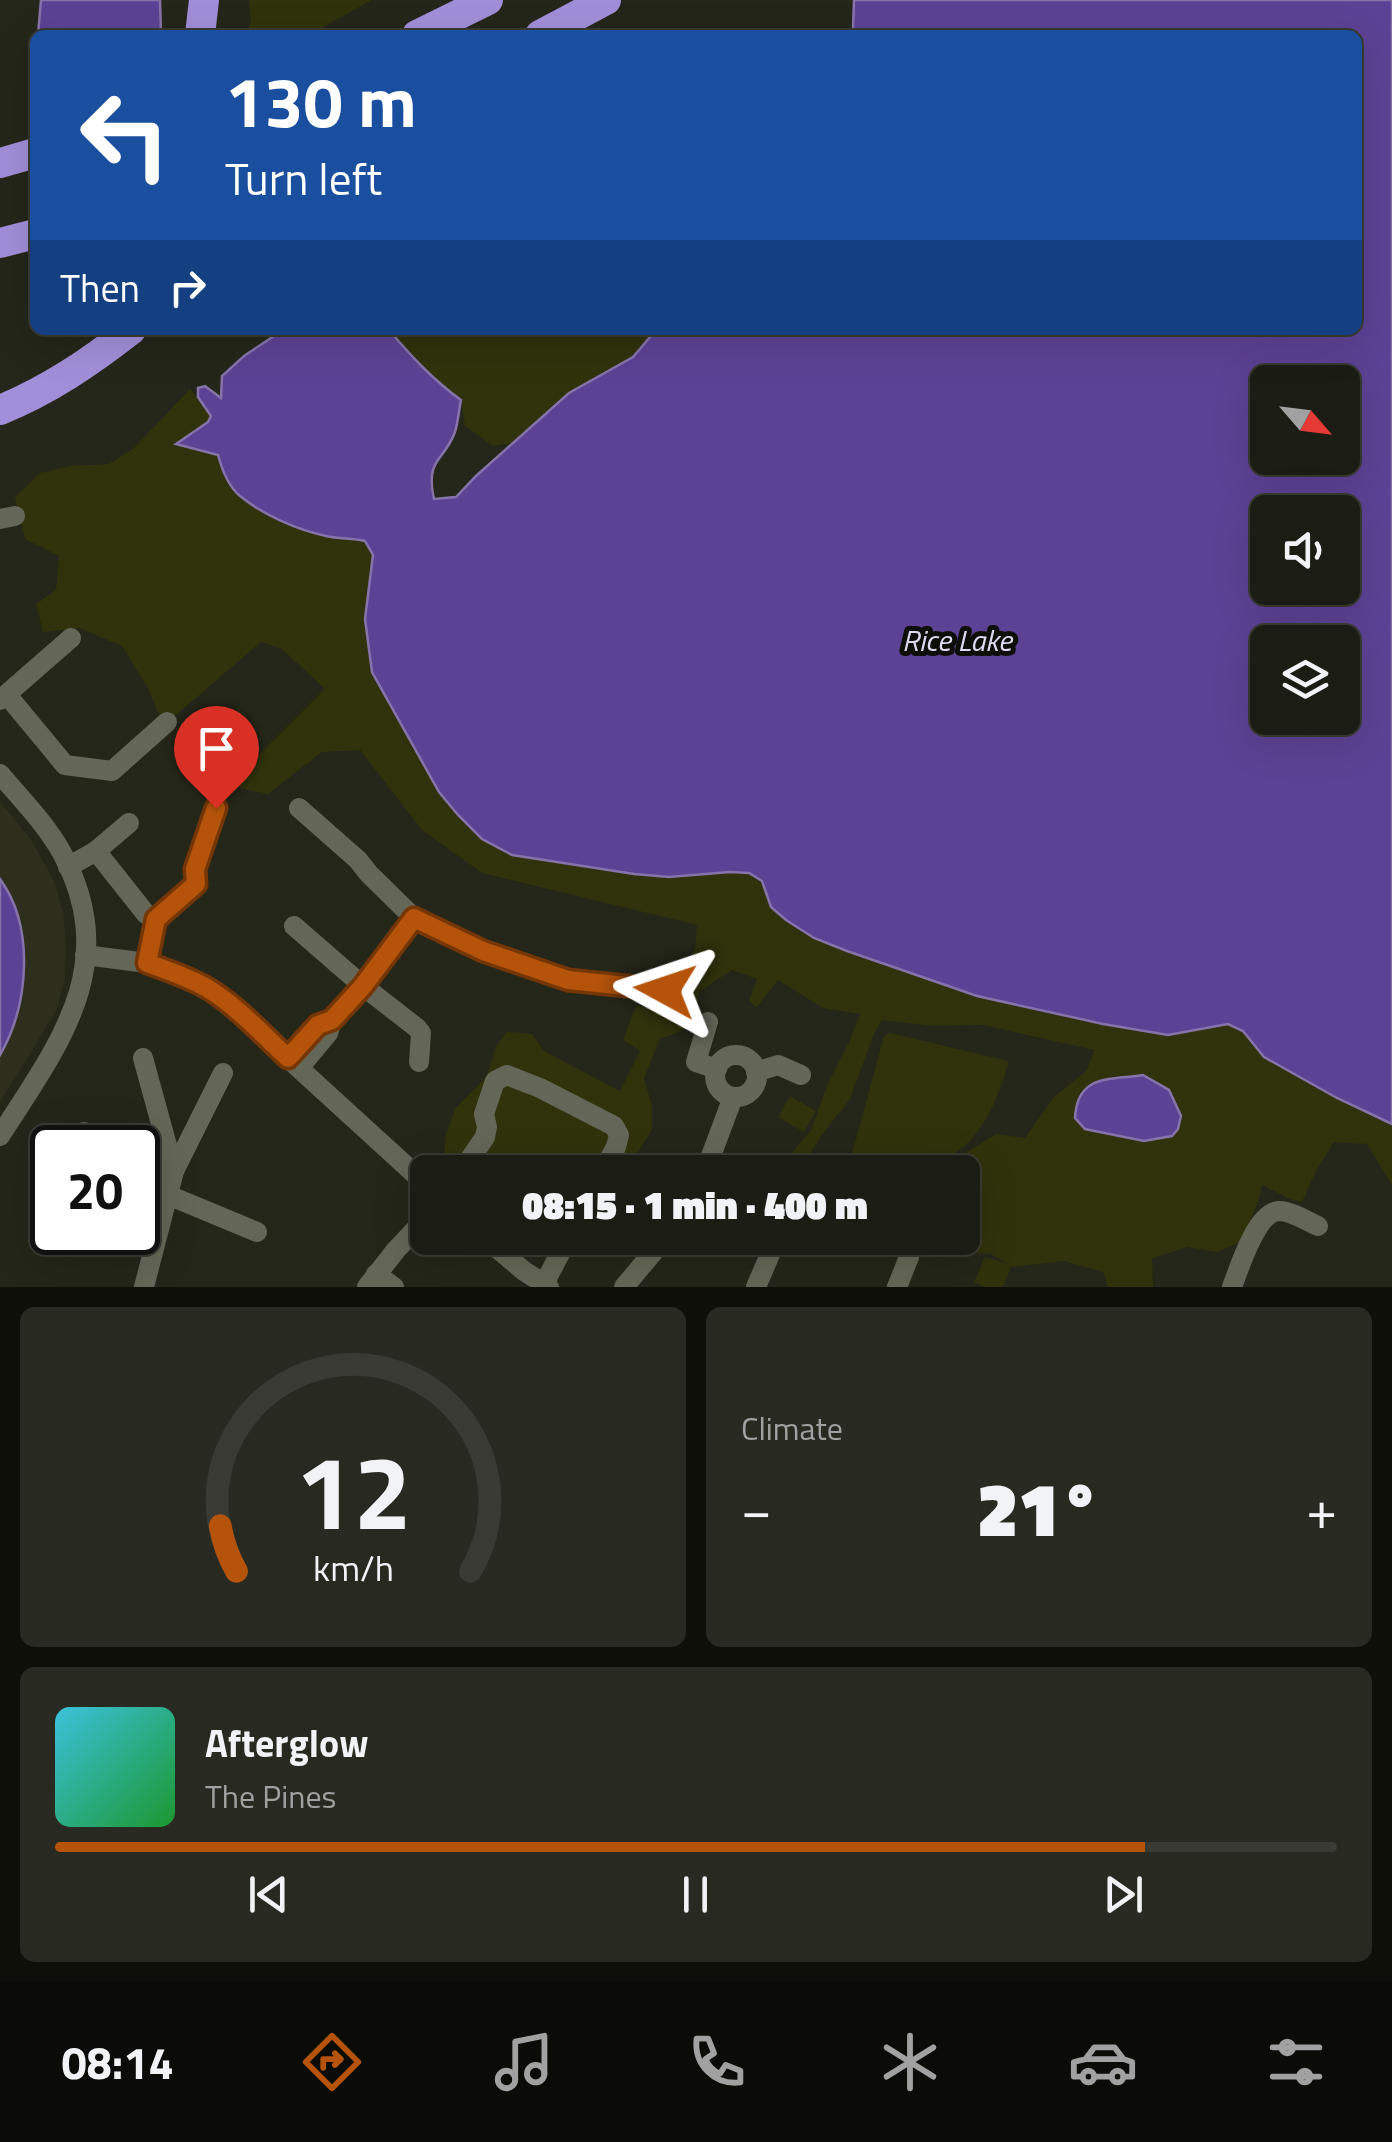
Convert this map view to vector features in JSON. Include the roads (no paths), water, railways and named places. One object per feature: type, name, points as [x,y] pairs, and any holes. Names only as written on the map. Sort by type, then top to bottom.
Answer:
[{"type":"highway","points":[[201,30],[204,0]]},
{"type":"highway","points":[[213,30],[214,0]]},
{"type":"highway","points":[[427,30],[488,0]]},
{"type":"highway","points":[[549,30],[606,0]]},
{"type":"highway","points":[[580,30],[626,0]]},
{"type":"highway","points":[[0,148],[30,141]]},
{"type":"highway","points":[[0,163],[30,154]]},
{"type":"highway","points":[[0,180],[30,173]]},
{"type":"highway","points":[[0,243],[30,235]]},
{"type":"highway","points":[[0,410],[62,380],[125,335]]},
{"type":"street","points":[[71,638],[3,698],[65,765],[112,770],[167,722]]},
{"type":"street","points":[[0,774],[48,832],[68,866],[86,936],[79,995],[67,1027],[0,1136]]},
{"type":"street","points":[[147,963],[156,919],[196,884],[195,869],[216,808]]},
{"type":"street","points":[[299,808],[358,860],[414,918],[483,951],[568,980],[665,990]]},
{"type":"street","points":[[68,866],[96,851],[129,824]]},
{"type":"street","points":[[96,851],[146,914],[156,919]]},
{"type":"street","points":[[293,1063],[328,1033],[332,1020],[414,918]]},
{"type":"street","points":[[294,926],[417,1028],[419,1062]]},
{"type":"street","points":[[85,955],[147,963],[208,989],[410,1170]]},
{"type":"street","points":[[708,1022],[696,1062],[717,1069]]},
{"type":"street","points":[[740,1056],[752,1062],[756,1072],[752,1089],[740,1096],[726,1094],[718,1085],[717,1069],[727,1057],[740,1056]]},
{"type":"street","points":[[143,1058],[174,1172]]},
{"type":"street","points":[[756,1072],[778,1066],[801,1076]]},
{"type":"street","points":[[144,1287],[174,1172],[223,1073]]},
{"type":"street","points":[[473,1155],[485,1137],[484,1114],[495,1081],[507,1074],[614,1126],[619,1135],[611,1155]]},
{"type":"street","points":[[711,1155],[733,1096]]},
{"type":"street","points":[[160,1168],[174,1172]]},
{"type":"street","points":[[168,1195],[256,1232]]},
{"type":"street","points":[[1232,1287],[1265,1217],[1285,1212],[1318,1226]]},
{"type":"street","points":[[394,1287],[372,1280],[410,1237]]},
{"type":"street","points":[[505,1255],[546,1285],[560,1255]]},
{"type":"street","points":[[624,1287],[651,1255]]},
{"type":"street","points":[[756,1287],[770,1255]]},
{"type":"street","points":[[898,1287],[908,1255]]},
{"type":"water","points":[[41,0],[160,0],[161,30],[38,30]]},
{"type":"water","name":"Rice Lake","points":[[854,0],[1392,0],[1392,1124],[1264,1057],[1243,1031],[1228,1024],[1168,1035],[1103,1024],[977,996],[847,951],[814,938],[786,920],[771,907],[762,881],[749,873],[669,877],[634,874],[512,855],[482,839],[439,792],[372,672],[365,619],[373,555],[365,541],[315,533],[270,515],[236,492],[218,455],[176,444],[211,416],[198,397],[198,388],[205,386],[221,398],[222,376],[276,335],[394,335],[461,400],[455,432],[432,475],[434,499],[456,497],[569,393],[633,357],[652,335],[1362,335],[1362,30],[853,29]]},
{"type":"water","points":[[0,879],[19,920],[24,966],[17,1013],[0,1055]]},
{"type":"water","points":[[1143,1075],[1169,1090],[1181,1116],[1172,1136],[1144,1141],[1085,1129],[1075,1118],[1077,1104],[1089,1086],[1108,1079]]}]
